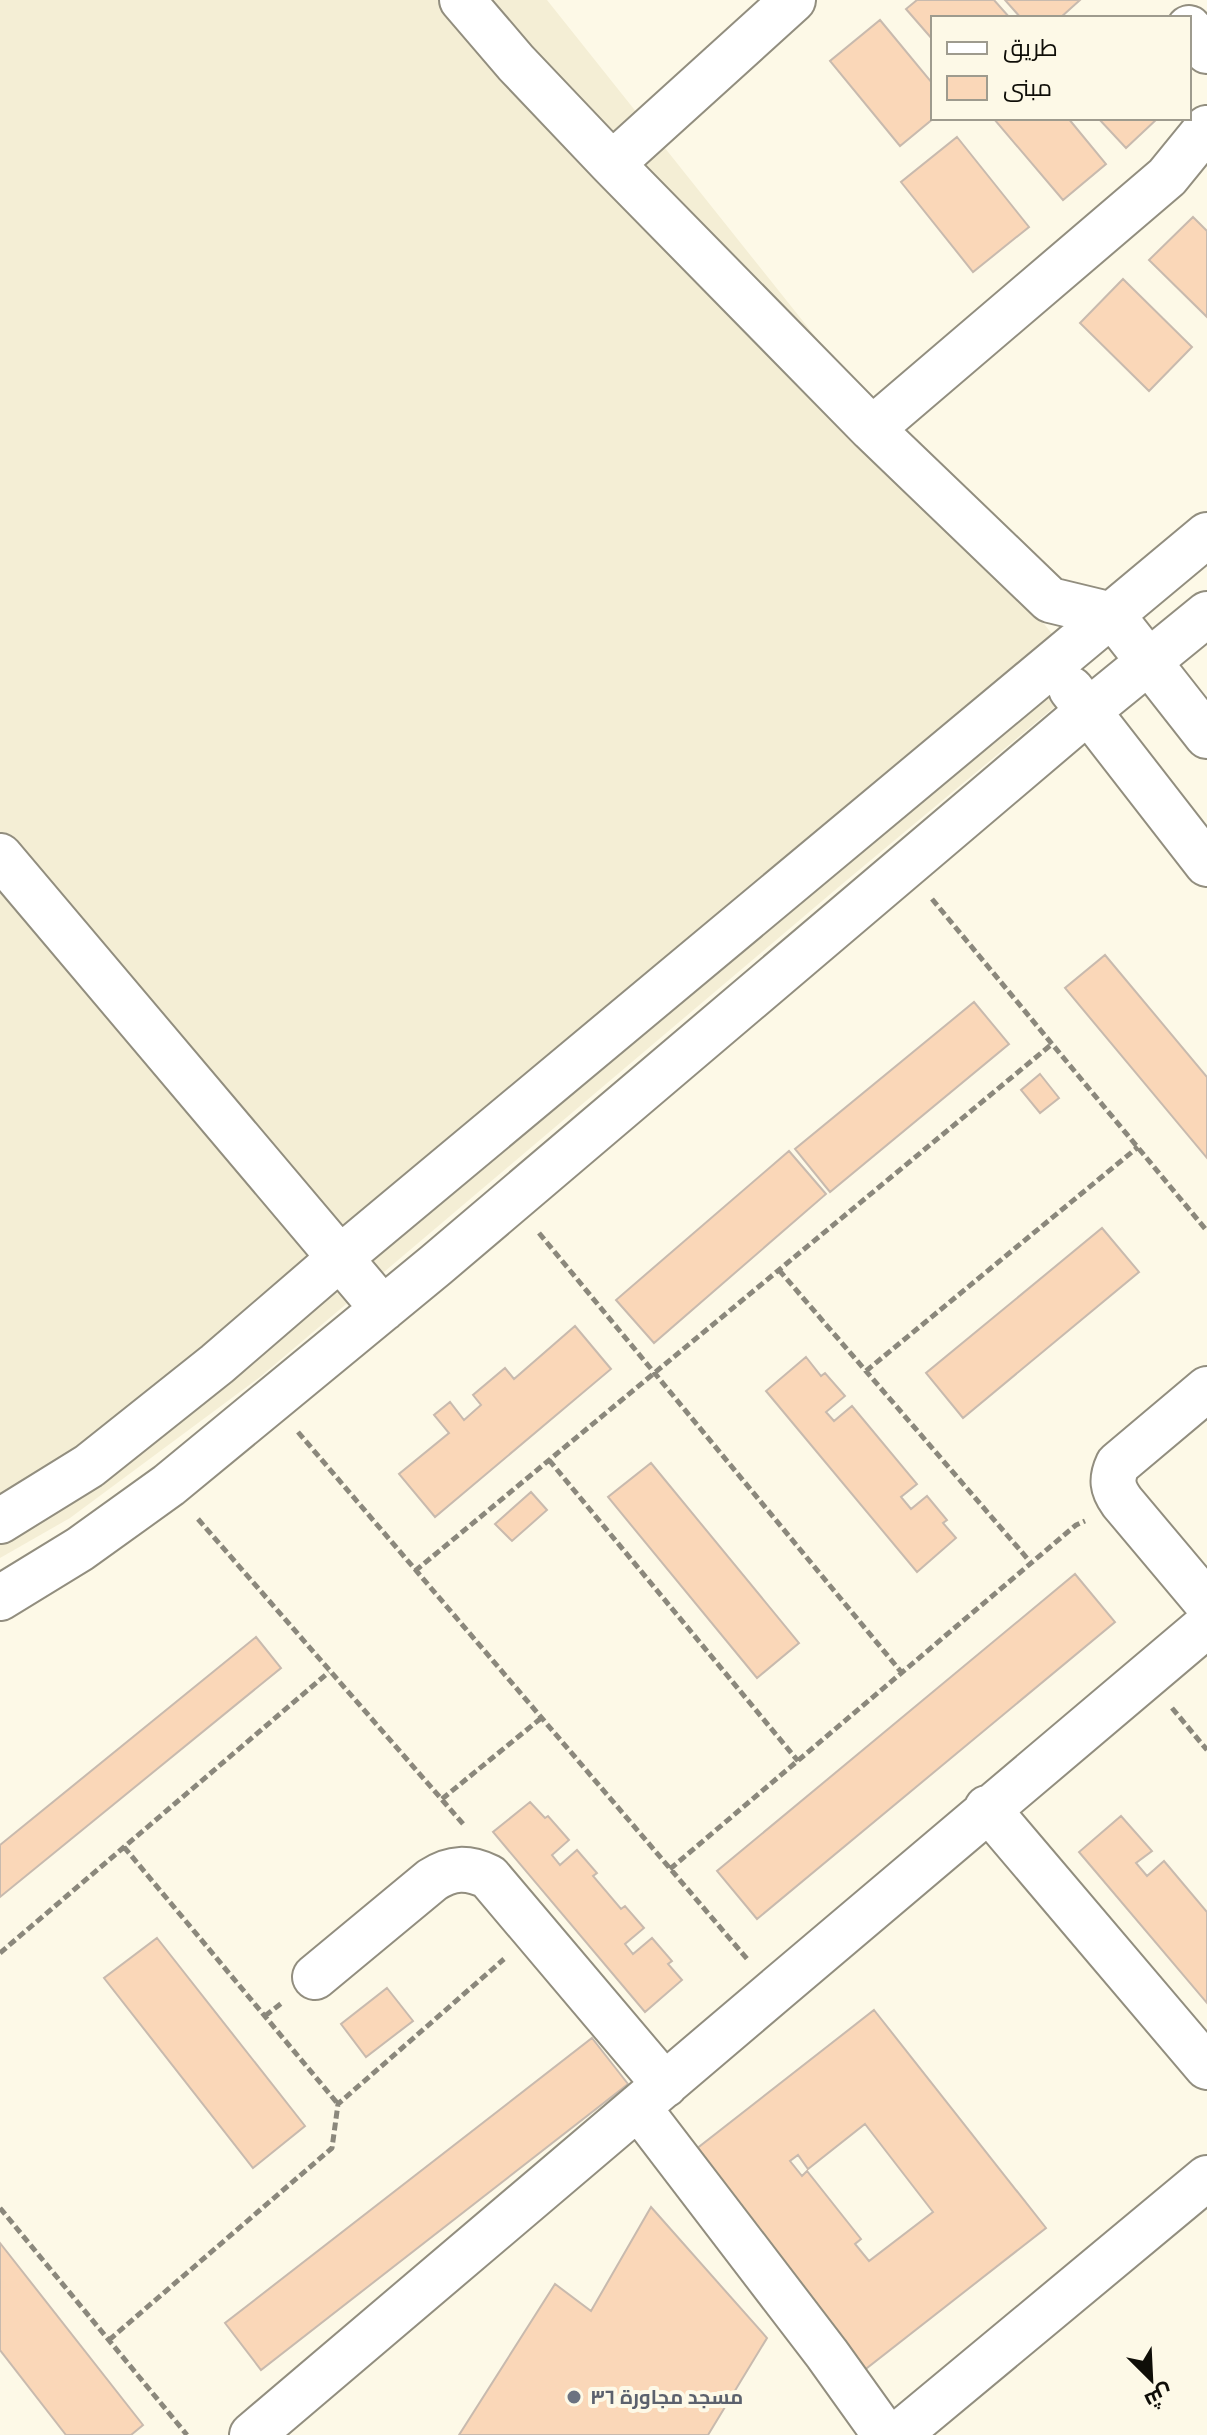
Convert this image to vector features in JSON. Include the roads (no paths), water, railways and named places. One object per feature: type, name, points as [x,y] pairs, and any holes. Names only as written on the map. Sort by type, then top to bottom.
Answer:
[{"type":"street","points":[[462,0],[516,63],[612,164],[872,429],[1050,600],[1112,615],[1207,736]]},
{"type":"street","points":[[612,164],[793,0]]},
{"type":"street","points":[[1165,0],[1179,16]]},
{"type":"street","points":[[1191,31],[1207,51]]},
{"type":"street","points":[[872,429],[1167,177],[1207,128]]},
{"type":"street","points":[[0,1521],[89,1466],[217,1364],[1207,535]]},
{"type":"street","points":[[1050,600],[1055,665],[1087,712],[1207,864]]},
{"type":"street","points":[[0,1598],[80,1549],[169,1485],[383,1309],[1087,712],[1207,614]]},
{"type":"street","points":[[0,856],[383,1309]]},
{"type":"street","points":[[1207,1389],[1118,1464],[1112,1477],[1114,1492],[1207,1603]]},
{"type":"street","points":[[252,2435],[987,1808],[1207,1625]]},
{"type":"street","points":[[987,1808],[1207,2067]]},
{"type":"street","points":[[315,1977],[445,1872],[475,1870],[489,1877],[535,1932],[652,2096],[885,2435]]},
{"type":"street","points":[[898,2435],[1207,2178]]},
{"type":"place","name":"مسجد مجاورة ٣٦","points":[[574,2397]]}]
